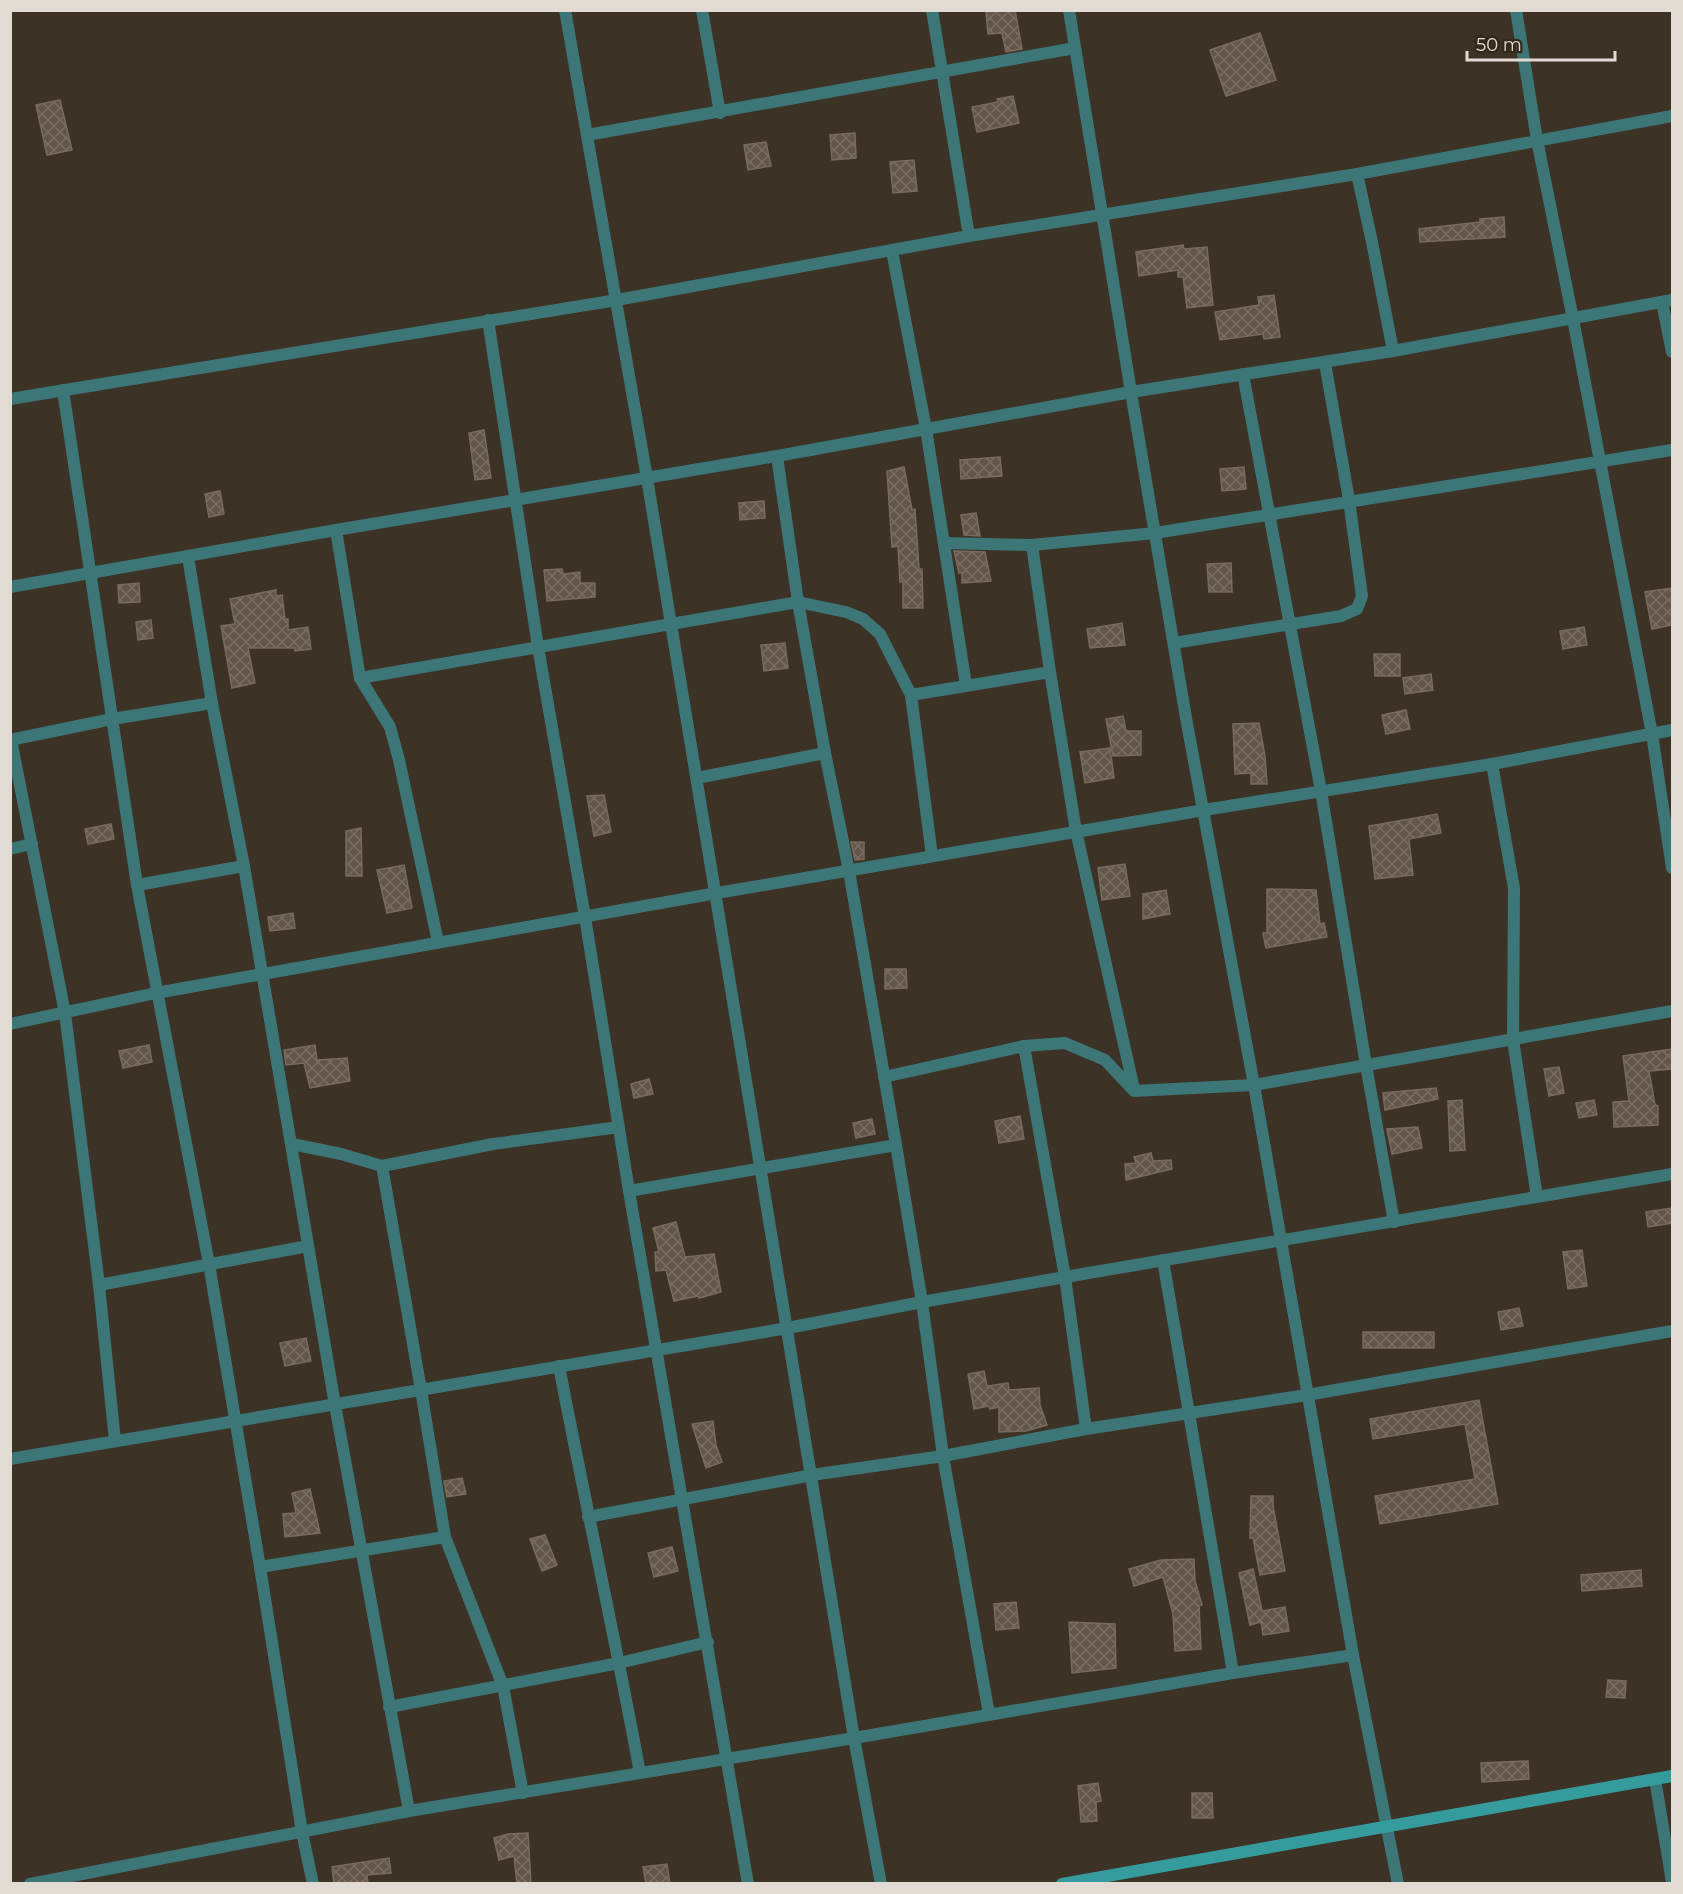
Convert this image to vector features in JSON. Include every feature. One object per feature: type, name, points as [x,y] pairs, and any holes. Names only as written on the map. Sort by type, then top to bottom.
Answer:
[{"type":"main road","points":[[1062,1884],[1672,1776]]},
{"type":"street","points":[[565,10],[617,300],[717,893],[854,1738],[881,1884]]},
{"type":"street","points":[[702,10],[720,112]]},
{"type":"street","points":[[932,10],[969,236]]},
{"type":"street","points":[[1069,10],[1174,643],[1254,1084],[1353,1655],[1398,1884]]},
{"type":"street","points":[[1516,10],[1537,140],[1652,734],[1672,868]]},
{"type":"street","points":[[587,135],[1075,48]]},
{"type":"street","points":[[10,399],[617,300],[969,236],[1357,174],[1672,116]]},
{"type":"street","points":[[1357,174],[1393,351]]},
{"type":"street","points":[[892,251],[926,429],[966,685]]},
{"type":"street","points":[[10,587],[777,456],[1131,392],[1325,363],[1667,301],[1672,352]]},
{"type":"street","points":[[488,320],[538,647],[748,1884]]},
{"type":"street","points":[[1174,643],[1341,616],[1357,609],[1362,597],[1349,500],[1325,363]]},
{"type":"street","points":[[1243,374],[1321,791],[1394,1222]]},
{"type":"street","points":[[63,390],[137,885],[208,1264],[302,1832],[313,1884]]},
{"type":"street","points":[[944,543],[1032,545],[1155,532],[1672,450]]},
{"type":"street","points":[[777,456],[798,602],[849,870],[922,1302],[943,1456],[989,1714]]},
{"type":"street","points":[[336,530],[360,678],[390,728],[438,942]]},
{"type":"street","points":[[1032,545],[1076,831],[1134,1091]]},
{"type":"street","points":[[188,557],[212,703],[244,866],[292,1144],[334,1405],[409,1811]]},
{"type":"street","points":[[360,678],[798,602],[846,612],[863,619],[880,634],[911,694],[933,856]]},
{"type":"street","points":[[911,694],[1050,672]]},
{"type":"street","points":[[115,1441],[99,1285],[65,1013],[11,740],[112,719],[212,703]]},
{"type":"street","points":[[10,1024],[156,993],[438,942],[1076,831],[1492,764],[1672,730]]},
{"type":"street","points":[[697,778],[825,753]]},
{"type":"street","points":[[1492,764],[1514,888],[1513,1040],[1537,1197]]},
{"type":"street","points":[[10,849],[32,844]]},
{"type":"street","points":[[137,885],[244,866]]},
{"type":"street","points":[[1134,1091],[1254,1084],[1672,1011]]},
{"type":"street","points":[[884,1077],[1024,1046],[1065,1043],[1105,1060],[1134,1091]]},
{"type":"street","points":[[1024,1046],[1065,1276],[1086,1429]]},
{"type":"street","points":[[292,1144],[341,1154],[382,1166],[494,1144],[619,1127]]},
{"type":"street","points":[[629,1191],[896,1145]]},
{"type":"street","points":[[382,1166],[445,1537],[503,1686],[523,1793]]},
{"type":"street","points":[[10,1459],[788,1328],[1065,1276],[1672,1174]]},
{"type":"street","points":[[99,1285],[309,1246]]},
{"type":"street","points":[[1163,1260],[1233,1673]]},
{"type":"street","points":[[588,1517],[812,1475],[943,1456],[1086,1429],[1307,1395],[1672,1331]]},
{"type":"street","points":[[559,1366],[639,1773]]},
{"type":"street","points":[[260,1568],[445,1537]]},
{"type":"street","points":[[389,1707],[619,1664],[708,1642]]},
{"type":"street","points":[[30,1884],[409,1811],[727,1760],[1233,1673],[1353,1655]]},
{"type":"street","points":[[1655,1779],[1672,1882]]},
{"type":"building","points":[[1015,10],[1022,49],[1006,52],[1002,33],[988,34],[986,12]]},
{"type":"building","points":[[1260,33],[1276,80],[1226,96],[1210,50]]},
{"type":"building","points":[[1013,96],[1019,123],[977,132],[972,107],[998,102],[997,99]]},
{"type":"building","points":[[60,100],[72,150],[47,155],[36,105]]},
{"type":"building","points":[[855,133],[856,158],[832,160],[830,135]]},
{"type":"building","points":[[766,142],[771,166],[748,170],[744,145]]},
{"type":"building","points":[[914,160],[917,191],[893,193],[890,162]]},
{"type":"building","points":[[1504,217],[1505,237],[1420,242],[1419,229]]},
{"type":"building","points":[[1183,245],[1184,249],[1207,247],[1213,305],[1187,308],[1183,277],[1178,277],[1178,270],[1139,276],[1136,252]]},
{"type":"building","points":[[1274,295],[1280,337],[1264,339],[1263,334],[1220,340],[1215,312],[1259,305],[1258,297]]},
{"type":"building","points":[[484,430],[491,478],[475,480],[469,433]]},
{"type":"building","points":[[1000,457],[1002,476],[961,479],[960,460]]},
{"type":"building","points":[[904,467],[912,510],[915,509],[919,569],[922,569],[923,608],[903,608],[903,581],[900,582],[898,546],[892,547],[887,471]]},
{"type":"building","points":[[1244,467],[1246,489],[1222,491],[1220,469]]},
{"type":"building","points":[[220,491],[224,514],[209,517],[205,494]]},
{"type":"building","points":[[764,501],[765,518],[740,520],[739,503]]},
{"type":"building","points":[[976,513],[980,536],[964,535],[961,515]]},
{"type":"building","points":[[954,551],[985,552],[991,581],[962,583],[962,573],[959,573]]},
{"type":"building","points":[[1231,563],[1232,592],[1209,592],[1207,564]]},
{"type":"building","points":[[562,569],[563,574],[580,572],[580,583],[595,583],[595,597],[547,601],[544,570]]},
{"type":"building","points":[[139,583],[140,602],[119,603],[118,585]]},
{"type":"building","points":[[1672,588],[1672,625],[1652,629],[1645,592]]},
{"type":"building","points":[[276,590],[276,596],[282,595],[285,619],[288,619],[288,630],[308,627],[311,649],[295,651],[295,648],[248,648],[255,683],[232,688],[221,626],[235,624],[230,599]]},
{"type":"building","points":[[151,620],[153,638],[138,640],[136,622]]},
{"type":"building","points":[[1122,623],[1125,645],[1090,648],[1087,629]]},
{"type":"building","points":[[1584,627],[1587,645],[1563,649],[1560,631]]},
{"type":"building","points":[[785,643],[788,668],[764,671],[761,645]]},
{"type":"building","points":[[1374,654],[1400,654],[1400,676],[1375,676]]},
{"type":"building","points":[[1431,674],[1433,690],[1405,694],[1403,678]]},
{"type":"building","points":[[1406,710],[1410,729],[1386,734],[1382,715]]},
{"type":"building","points":[[1123,716],[1126,731],[1141,731],[1141,755],[1113,756],[1106,719]]},
{"type":"building","points":[[1259,723],[1267,784],[1251,784],[1251,773],[1235,774],[1233,724]]},
{"type":"building","points":[[1110,748],[1114,778],[1085,783],[1080,752]]},
{"type":"building","points":[[604,795],[611,832],[594,836],[587,796]]},
{"type":"building","points":[[1437,814],[1441,833],[1409,839],[1413,875],[1375,879],[1369,826]]},
{"type":"building","points":[[111,824],[114,839],[88,844],[85,829]]},
{"type":"building","points":[[361,828],[362,876],[346,876],[346,831]]},
{"type":"building","points":[[851,842],[864,842],[864,859],[855,860]]},
{"type":"building","points":[[1125,864],[1130,896],[1102,900],[1098,868]]},
{"type":"building","points":[[404,865],[412,908],[387,913],[377,870]]},
{"type":"building","points":[[1267,889],[1316,890],[1320,924],[1324,923],[1327,937],[1266,948],[1263,933],[1267,933]]},
{"type":"building","points":[[1166,890],[1170,914],[1143,919],[1143,894]]},
{"type":"building","points":[[293,913],[295,928],[270,931],[268,917]]},
{"type":"building","points":[[885,969],[906,969],[907,988],[885,989]]},
{"type":"building","points":[[149,1045],[152,1062],[123,1068],[119,1051]]},
{"type":"building","points":[[315,1045],[317,1060],[347,1058],[350,1081],[310,1088],[304,1063],[286,1065],[284,1050]]},
{"type":"building","points":[[1672,1049],[1672,1069],[1649,1071],[1655,1105],[1658,1106],[1658,1125],[1614,1127],[1613,1102],[1629,1101],[1623,1056]]},
{"type":"building","points":[[1559,1067],[1564,1093],[1549,1096],[1544,1069]]},
{"type":"building","points":[[649,1079],[653,1094],[634,1098],[631,1084]]},
{"type":"building","points":[[1436,1088],[1438,1099],[1385,1110],[1383,1093]]},
{"type":"building","points":[[1462,1100],[1465,1150],[1450,1151],[1448,1101]]},
{"type":"building","points":[[1594,1100],[1597,1115],[1579,1118],[1576,1103]]},
{"type":"building","points":[[1020,1116],[1024,1139],[999,1143],[995,1121]]},
{"type":"building","points":[[872,1119],[875,1134],[856,1138],[853,1123]]},
{"type":"building","points":[[1418,1127],[1422,1148],[1392,1154],[1387,1129]]},
{"type":"building","points":[[1151,1153],[1153,1161],[1171,1160],[1172,1169],[1126,1180],[1125,1164],[1136,1163],[1134,1157]]},
{"type":"building","points":[[1672,1208],[1672,1223],[1648,1227],[1646,1212]]},
{"type":"building","points":[[676,1222],[685,1257],[714,1254],[721,1292],[674,1301],[666,1270],[656,1271],[655,1252],[659,1252],[653,1228]]},
{"type":"building","points":[[1582,1250],[1587,1286],[1568,1289],[1563,1252]]},
{"type":"building","points":[[1519,1308],[1523,1326],[1501,1330],[1498,1312]]},
{"type":"building","points":[[1363,1332],[1434,1332],[1434,1348],[1363,1348]]},
{"type":"building","points":[[306,1338],[311,1361],[285,1366],[280,1343]]},
{"type":"building","points":[[984,1371],[987,1386],[1008,1383],[1009,1390],[1039,1388],[1040,1405],[1047,1425],[1026,1431],[999,1432],[999,1407],[974,1409],[968,1374]]},
{"type":"building","points":[[1479,1400],[1498,1504],[1380,1524],[1375,1496],[1475,1479],[1465,1424],[1373,1439],[1370,1419]]},
{"type":"building","points":[[713,1421],[716,1445],[722,1462],[706,1468],[692,1424]]},
{"type":"building","points":[[462,1478],[466,1494],[447,1497],[444,1481]]},
{"type":"building","points":[[310,1489],[320,1533],[285,1537],[283,1514],[296,1513],[292,1493]]},
{"type":"building","points":[[1251,1496],[1273,1496],[1285,1571],[1260,1575],[1253,1538],[1250,1538]]},
{"type":"building","points":[[545,1535],[557,1565],[542,1571],[530,1539]]},
{"type":"building","points":[[672,1547],[678,1571],[654,1577],[648,1553]]},
{"type":"building","points":[[1194,1559],[1195,1581],[1202,1605],[1199,1606],[1201,1649],[1175,1651],[1173,1614],[1163,1577],[1134,1586],[1129,1569],[1161,1560]]},
{"type":"building","points":[[1253,1569],[1262,1611],[1285,1607],[1289,1631],[1263,1635],[1261,1622],[1250,1625],[1239,1573]]},
{"type":"building","points":[[1641,1570],[1642,1586],[1582,1591],[1581,1575]]},
{"type":"building","points":[[1016,1602],[1019,1628],[996,1630],[994,1604]]},
{"type":"building","points":[[1069,1622],[1115,1624],[1116,1668],[1072,1673]]},
{"type":"building","points":[[1608,1680],[1626,1681],[1625,1698],[1606,1697]]},
{"type":"building","points":[[1528,1761],[1529,1779],[1482,1782],[1481,1763]]},
{"type":"building","points":[[1098,1783],[1101,1801],[1096,1802],[1097,1821],[1081,1822],[1078,1786]]},
{"type":"building","points":[[1192,1793],[1212,1793],[1213,1818],[1192,1818]]},
{"type":"building","points":[[528,1833],[531,1884],[517,1884],[514,1856],[499,1860],[494,1838],[508,1834]]},
{"type":"building","points":[[389,1858],[391,1873],[367,1875],[368,1884],[334,1884],[332,1867]]},
{"type":"building","points":[[667,1864],[670,1884],[646,1884],[643,1867]]}]
